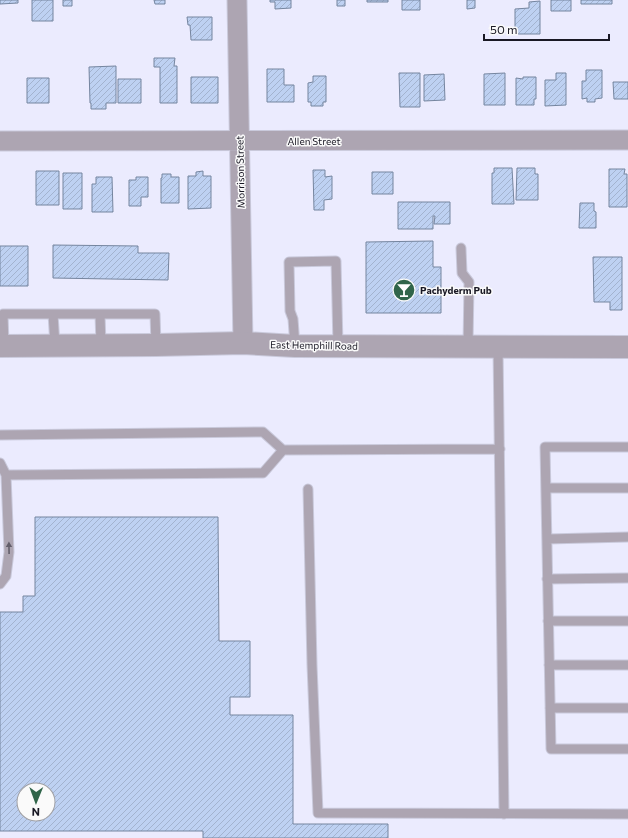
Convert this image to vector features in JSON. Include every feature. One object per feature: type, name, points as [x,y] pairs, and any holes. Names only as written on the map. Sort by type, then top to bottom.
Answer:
[{"type":"street","name":"Morrison Street","points":[[237,0],[243,343]]},
{"type":"street","name":"Allen Street","points":[[0,142],[628,140]]},
{"type":"street","name":"East Hemphill Road","points":[[2,346],[243,343],[294,346],[628,347]]},
{"type":"lane","points":[[461,248],[462,274],[469,282],[468,346]]},
{"type":"lane","points":[[294,346],[293,318],[290,311],[290,262],[336,261],[338,346]]},
{"type":"lane","points":[[2,346],[3,314],[155,314],[156,345]]},
{"type":"lane","points":[[53,314],[55,345]]},
{"type":"lane","points":[[100,314],[101,345]]},
{"type":"lane","points":[[498,346],[504,814]]},
{"type":"lane","points":[[0,435],[263,432],[283,450],[500,449]]},
{"type":"lane","points":[[628,447],[545,447],[551,749],[628,749]]},
{"type":"lane","points":[[6,475],[263,473],[283,450]]},
{"type":"lane","points":[[0,463],[6,475],[9,552],[6,576],[0,584]]},
{"type":"lane","points":[[546,488],[628,488]]},
{"type":"lane","points":[[308,489],[312,665],[318,813],[628,814]]},
{"type":"lane","points":[[547,539],[628,537]]},
{"type":"lane","points":[[547,579],[628,578]]},
{"type":"lane","points":[[548,621],[628,621]]},
{"type":"lane","points":[[549,665],[628,665]]},
{"type":"lane","points":[[550,708],[628,708]]},
{"type":"building","points":[[0,0],[18,0],[18,3],[0,4]]},
{"type":"building","points":[[32,0],[53,0],[53,21],[32,21]]},
{"type":"building","points":[[63,0],[72,0],[72,6],[63,6]]},
{"type":"building","points":[[154,0],[165,0],[165,4],[155,4]]},
{"type":"building","points":[[270,0],[291,0],[291,8],[275,9],[275,2],[270,2]]},
{"type":"building","points":[[337,0],[345,0],[345,6],[337,6]]},
{"type":"building","points":[[367,0],[388,0],[388,2],[367,2]]},
{"type":"building","points":[[402,0],[420,0],[420,10],[402,10]]},
{"type":"building","points":[[467,0],[475,0],[475,8],[467,9]]},
{"type":"building","points":[[551,0],[571,0],[571,11],[551,11]]},
{"type":"building","points":[[581,0],[612,0],[612,4],[581,4]]},
{"type":"building","points":[[540,1],[540,34],[515,34],[515,9],[529,8],[529,2]]},
{"type":"building","points":[[187,17],[212,17],[212,40],[191,40],[190,25],[188,25]]},
{"type":"building","points":[[154,58],[175,58],[174,66],[177,66],[177,103],[160,103],[160,67],[154,67]]},
{"type":"building","points":[[116,66],[116,103],[106,103],[106,109],[91,109],[89,67]]},
{"type":"building","points":[[267,69],[284,69],[284,85],[294,85],[294,102],[267,102]]},
{"type":"building","points":[[586,70],[602,70],[602,98],[595,99],[595,102],[587,102],[587,98],[582,99],[582,81],[586,81]]},
{"type":"building","points":[[399,73],[420,73],[420,107],[400,107]]},
{"type":"building","points":[[505,73],[505,105],[484,105],[484,74]]},
{"type":"building","points":[[556,73],[566,73],[566,105],[545,106],[545,80],[556,80]]},
{"type":"building","points":[[444,74],[445,100],[424,101],[424,75]]},
{"type":"building","points":[[313,76],[326,76],[326,102],[323,102],[323,106],[311,106],[311,102],[308,102],[308,83],[313,82]]},
{"type":"building","points":[[191,77],[218,77],[218,103],[191,103]]},
{"type":"building","points":[[523,77],[536,77],[536,99],[534,99],[534,105],[516,105],[516,78],[523,79]]},
{"type":"building","points":[[27,78],[49,78],[49,103],[27,103]]},
{"type":"building","points":[[118,79],[141,79],[141,103],[118,103]]},
{"type":"building","points":[[613,82],[628,82],[628,99],[614,99]]},
{"type":"building","points":[[494,168],[512,168],[514,204],[492,204],[492,173],[494,173]]},
{"type":"building","points":[[517,168],[535,168],[535,174],[538,174],[538,200],[516,200]]},
{"type":"building","points":[[609,169],[625,169],[624,174],[627,174],[627,207],[609,207]]},
{"type":"building","points":[[313,170],[325,170],[325,177],[332,176],[332,199],[324,200],[324,210],[314,210]]},
{"type":"building","points":[[36,171],[59,171],[59,205],[36,205]]},
{"type":"building","points":[[203,171],[203,176],[211,176],[211,208],[188,209],[188,176],[196,176],[196,172]]},
{"type":"building","points":[[372,172],[393,172],[393,194],[372,194]]},
{"type":"building","points":[[63,173],[82,173],[82,209],[63,209]]},
{"type":"building","points":[[162,174],[171,174],[171,177],[179,177],[179,203],[161,203]]},
{"type":"building","points":[[96,177],[112,177],[113,212],[92,212],[92,184],[96,184]]},
{"type":"building","points":[[136,177],[148,177],[148,197],[141,197],[141,206],[129,206],[129,180],[136,180]]},
{"type":"building","points":[[398,202],[450,202],[450,224],[434,224],[435,216],[433,216],[433,229],[398,229]]},
{"type":"building","points":[[580,203],[594,203],[594,211],[596,212],[596,228],[579,228]]},
{"type":"building","name":"Pachyderm Pub","points":[[433,241],[433,267],[441,267],[441,313],[366,313],[366,242]]},
{"type":"building","points":[[53,245],[138,246],[138,253],[169,253],[168,280],[53,278]]},
{"type":"building","points":[[0,246],[28,246],[28,286],[0,286]]},
{"type":"building","points":[[593,257],[622,257],[622,310],[610,310],[610,302],[594,302]]},
{"type":"building","points":[[35,517],[218,517],[219,641],[250,641],[250,697],[230,697],[230,715],[293,715],[293,824],[388,824],[388,838],[203,838],[203,831],[0,831],[0,612],[23,612],[23,596],[35,596]]},
{"type":"place","name":"Pachyderm Pub","points":[[404,290]]}]
